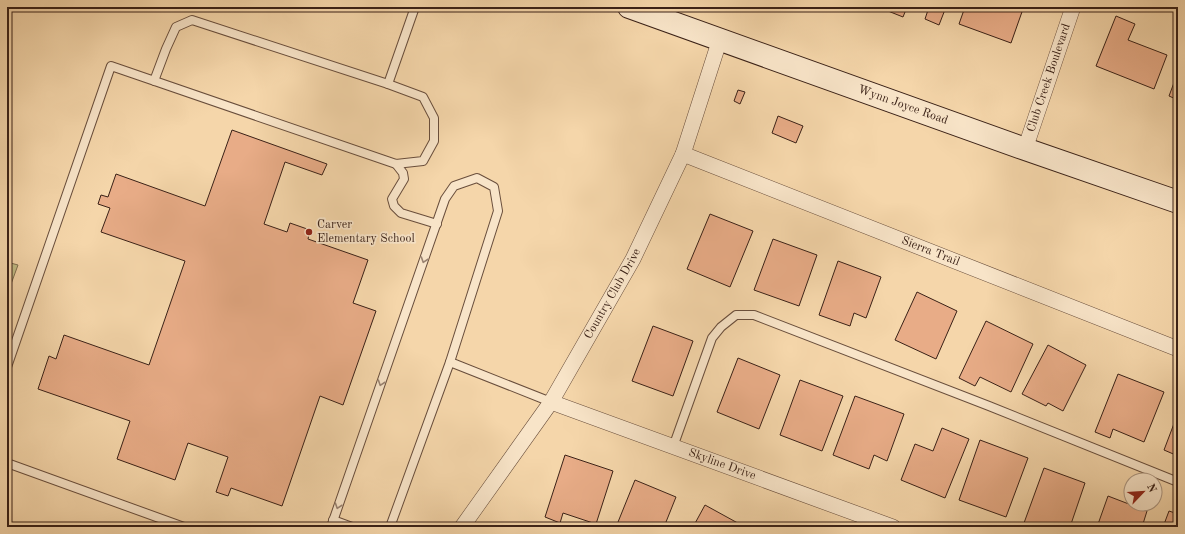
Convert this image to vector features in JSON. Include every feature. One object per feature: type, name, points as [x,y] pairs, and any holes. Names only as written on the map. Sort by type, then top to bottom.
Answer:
[{"type":"street","name":"Wynn Joyce Road","points":[[629,7],[1025,149],[1178,202]]},
{"type":"street","name":"Club Creek Boulevard","points":[[1025,149],[1073,7]]},
{"type":"street","name":"Country Club Drive","points":[[462,527],[551,402],[633,259],[683,154],[720,39]]},
{"type":"street","name":"Sierra Trail","points":[[683,154],[1178,349]]},
{"type":"street","name":"Skyline Drive","points":[[551,402],[893,527]]},
{"type":"lane","points":[[388,84],[415,7]]},
{"type":"lane","points":[[7,368],[110,66],[396,164],[423,161],[434,141],[434,118],[423,97],[388,84],[192,20],[176,26],[154,81]]},
{"type":"lane","points":[[396,164],[403,173],[404,179],[392,199],[394,206],[401,213],[436,224]]},
{"type":"lane","points":[[352,527],[332,524],[436,224],[445,199],[454,186],[477,178],[494,187],[498,211],[450,362],[390,527]]},
{"type":"lane","points":[[673,446],[712,338],[721,327],[736,315],[754,315],[997,409],[1178,482]]},
{"type":"lane","points":[[450,362],[551,402]]},
{"type":"lane","points":[[7,463],[184,527]]},
{"type":"shaded area","points":[[7,262],[18,265],[7,295]]},
{"type":"building","points":[[878,7],[907,7],[903,17]]},
{"type":"building","points":[[920,7],[946,7],[939,25],[925,19],[928,10]]},
{"type":"building","points":[[965,7],[1018,7],[1023,9],[1011,43],[959,24]]},
{"type":"building","points":[[1116,16],[1135,24],[1128,40],[1167,55],[1154,89],[1096,66]]},
{"type":"building","points":[[1178,72],[1178,100],[1169,96]]},
{"type":"building","points":[[738,90],[745,92],[740,104],[734,101]]},
{"type":"building","points":[[778,116],[803,126],[796,143],[772,133]]},
{"type":"building","points":[[232,130],[327,164],[322,175],[285,162],[264,224],[287,232],[290,223],[310,230],[308,239],[368,260],[353,303],[376,311],[343,405],[320,396],[282,506],[231,488],[228,496],[216,492],[228,457],[188,443],[175,480],[117,459],[130,421],[38,389],[49,356],[56,359],[64,335],[149,365],[185,261],[101,232],[110,208],[98,204],[101,195],[108,197],[116,174],[205,206]]},
{"type":"building","points":[[710,214],[753,231],[730,287],[687,269]]},
{"type":"building","points":[[773,239],[817,255],[799,306],[754,290]]},
{"type":"building","points":[[838,261],[881,277],[866,318],[854,313],[850,326],[819,315]]},
{"type":"building","points":[[917,292],[957,311],[936,359],[895,340]]},
{"type":"building","points":[[986,321],[1033,344],[1011,392],[980,377],[975,386],[959,378]]},
{"type":"building","points":[[653,326],[693,341],[673,396],[632,381]]},
{"type":"building","points":[[1048,345],[1086,365],[1063,411],[1048,403],[1046,406],[1022,394]]},
{"type":"building","points":[[738,358],[780,375],[759,429],[717,412]]},
{"type":"building","points":[[1118,374],[1164,392],[1144,442],[1113,429],[1110,438],[1095,432]]},
{"type":"building","points":[[800,380],[843,396],[822,451],[780,435]]},
{"type":"building","points":[[855,396],[904,414],[887,461],[874,455],[869,469],[833,455]]},
{"type":"building","points":[[1178,413],[1178,456],[1164,450]]},
{"type":"building","points":[[942,428],[969,439],[945,498],[901,480],[915,444],[933,451]]},
{"type":"building","points":[[980,440],[1028,458],[1006,517],[959,500]]},
{"type":"building","points":[[565,455],[613,471],[596,524],[563,513],[560,523],[545,517]]},
{"type":"building","points":[[1044,468],[1085,483],[1070,527],[1037,527],[1024,523]]},
{"type":"building","points":[[635,480],[676,497],[664,527],[616,527]]},
{"type":"building","points":[[1108,496],[1123,502],[1123,512],[1147,512],[1142,527],[1097,527]]},
{"type":"building","points":[[705,505],[745,527],[693,527]]},
{"type":"building","points":[[1169,511],[1178,514],[1178,527],[1163,527]]},
{"type":"place","name":"Carver Elementary School","points":[[309,232]]}]
